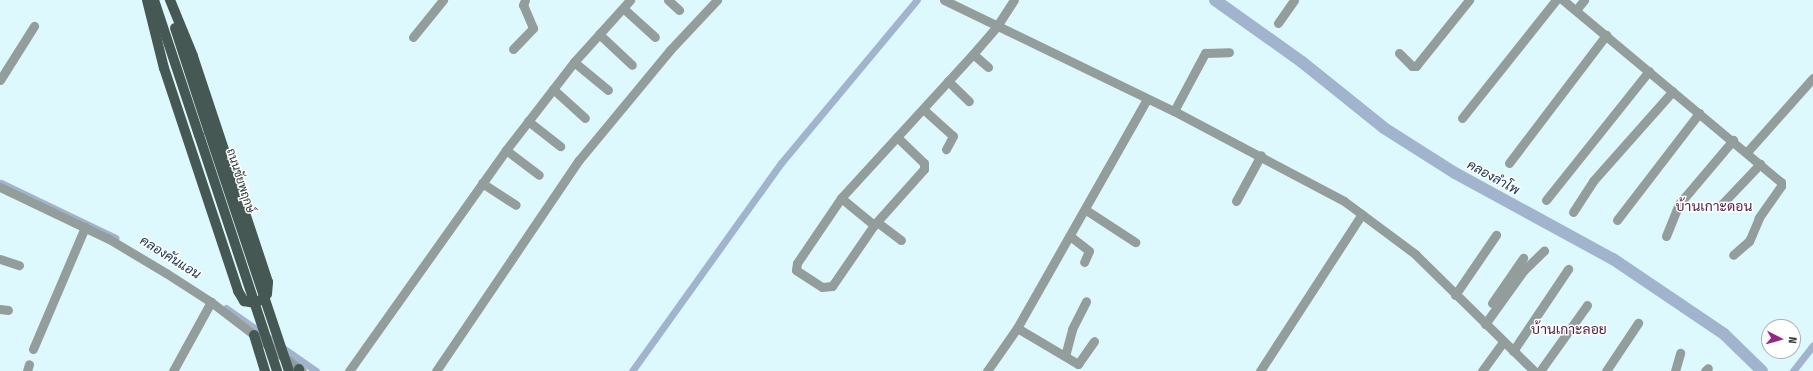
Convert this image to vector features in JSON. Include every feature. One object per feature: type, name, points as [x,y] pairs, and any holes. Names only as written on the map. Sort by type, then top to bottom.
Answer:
[{"type":"main road","points":[[147,0],[164,68],[238,291],[244,301],[254,303],[261,300],[267,294],[268,282],[193,56],[170,0]]},
{"type":"main road","name":"ถนนชัยพฤกษ์","points":[[154,0],[277,371]]},
{"type":"main road","name":"ถนนชัยพฤกษ์","points":[[166,0],[288,371]]},
{"type":"main road","points":[[254,335],[265,371]]},
{"type":"street","points":[[413,37],[443,0]]},
{"type":"street","points":[[514,49],[533,28],[524,5],[524,0]]},
{"type":"street","points":[[349,371],[506,150],[574,62],[630,0]]},
{"type":"street","points":[[668,0],[679,10]]},
{"type":"street","points":[[436,371],[579,160],[670,50],[717,0]]},
{"type":"street","points":[[944,0],[1174,111],[1261,155],[1344,201],[1399,240],[1534,371]]},
{"type":"street","points":[[897,136],[926,165],[876,224],[832,286],[822,287],[796,270],[797,263],[841,198],[897,136],[973,54],[997,26],[1014,0]]},
{"type":"street","points":[[1278,23],[1294,0]]},
{"type":"street","points":[[1399,53],[1412,66],[1416,66],[1469,0]]},
{"type":"street","points":[[1462,118],[1556,0]]},
{"type":"street","points":[[1563,0],[1776,176],[1781,186],[1759,218],[1749,240],[1733,255]]},
{"type":"street","points":[[1576,10],[1584,0]]},
{"type":"street","points":[[623,8],[655,37]]},
{"type":"street","points":[[0,80],[34,26]]},
{"type":"street","points":[[599,34],[632,65]]},
{"type":"street","points":[[1508,163],[1606,35]]},
{"type":"street","points":[[1174,111],[1205,53],[1228,52]]},
{"type":"street","points":[[973,54],[988,67]]},
{"type":"street","points":[[574,62],[608,90]]},
{"type":"street","points":[[1546,200],[1649,71]]},
{"type":"street","points":[[1748,152],[1813,78]]},
{"type":"street","points":[[948,81],[969,101]]},
{"type":"street","points":[[553,89],[585,118]]},
{"type":"street","points":[[1573,212],[1593,181],[1672,91]]},
{"type":"street","points":[[987,371],[1017,328],[1086,210],[1147,99]]},
{"type":"street","points":[[923,109],[953,136],[946,149]]},
{"type":"street","points":[[1617,220],[1699,113]]},
{"type":"street","points":[[528,121],[560,146]]},
{"type":"street","points":[[1666,236],[1679,204],[1733,140]]},
{"type":"street","points":[[506,150],[539,175]]},
{"type":"street","points":[[1236,201],[1261,155]]},
{"type":"street","points":[[1721,205],[1760,164]]},
{"type":"street","points":[[482,183],[516,205]]},
{"type":"street","points":[[0,187],[85,227],[160,269],[211,302],[300,370]]},
{"type":"street","points":[[841,198],[876,224],[901,240]]},
{"type":"street","points":[[1086,210],[1135,242]]},
{"type":"street","points":[[1260,371],[1362,214]]},
{"type":"street","points":[[34,349],[85,227]]},
{"type":"street","points":[[1455,295],[1496,235]]},
{"type":"street","points":[[1070,236],[1089,252],[1084,262]]},
{"type":"street","points":[[1483,322],[1524,270],[1544,251]]},
{"type":"street","points":[[1483,322],[1523,258]]},
{"type":"street","points":[[0,259],[19,265]]},
{"type":"street","points":[[1514,351],[1568,269]]},
{"type":"street","points":[[1064,356],[1072,329],[1086,301]]},
{"type":"street","points":[[173,371],[211,302]]},
{"type":"street","points":[[1540,371],[1587,305]]},
{"type":"street","points":[[1606,371],[1638,323]]},
{"type":"street","points":[[1017,328],[1078,364],[1094,341]]},
{"type":"street","points":[[1482,371],[1503,342]]},
{"type":"street","points":[[1675,371],[1680,353]]},
{"type":"waterway","points":[[632,371],[781,163],[917,0]]},
{"type":"waterway","name":"คลองลำโพ","points":[[1215,0],[1302,62],[1384,128],[1455,173],[1613,259],[1724,334],[1762,371]]},
{"type":"waterway","name":"คลองคันแอน","points":[[1,183],[116,238]]},
{"type":"waterway","name":"คลองคันแอน","points":[[226,308],[316,371]]},
{"type":"waterway","points":[[1793,371],[1813,345]]},
{"type":"district","name":"บ้านเกาะดอน","points":[[1714,207]]},
{"type":"district","name":"บ้านเกาะลอย","points":[[1569,330]]}]
